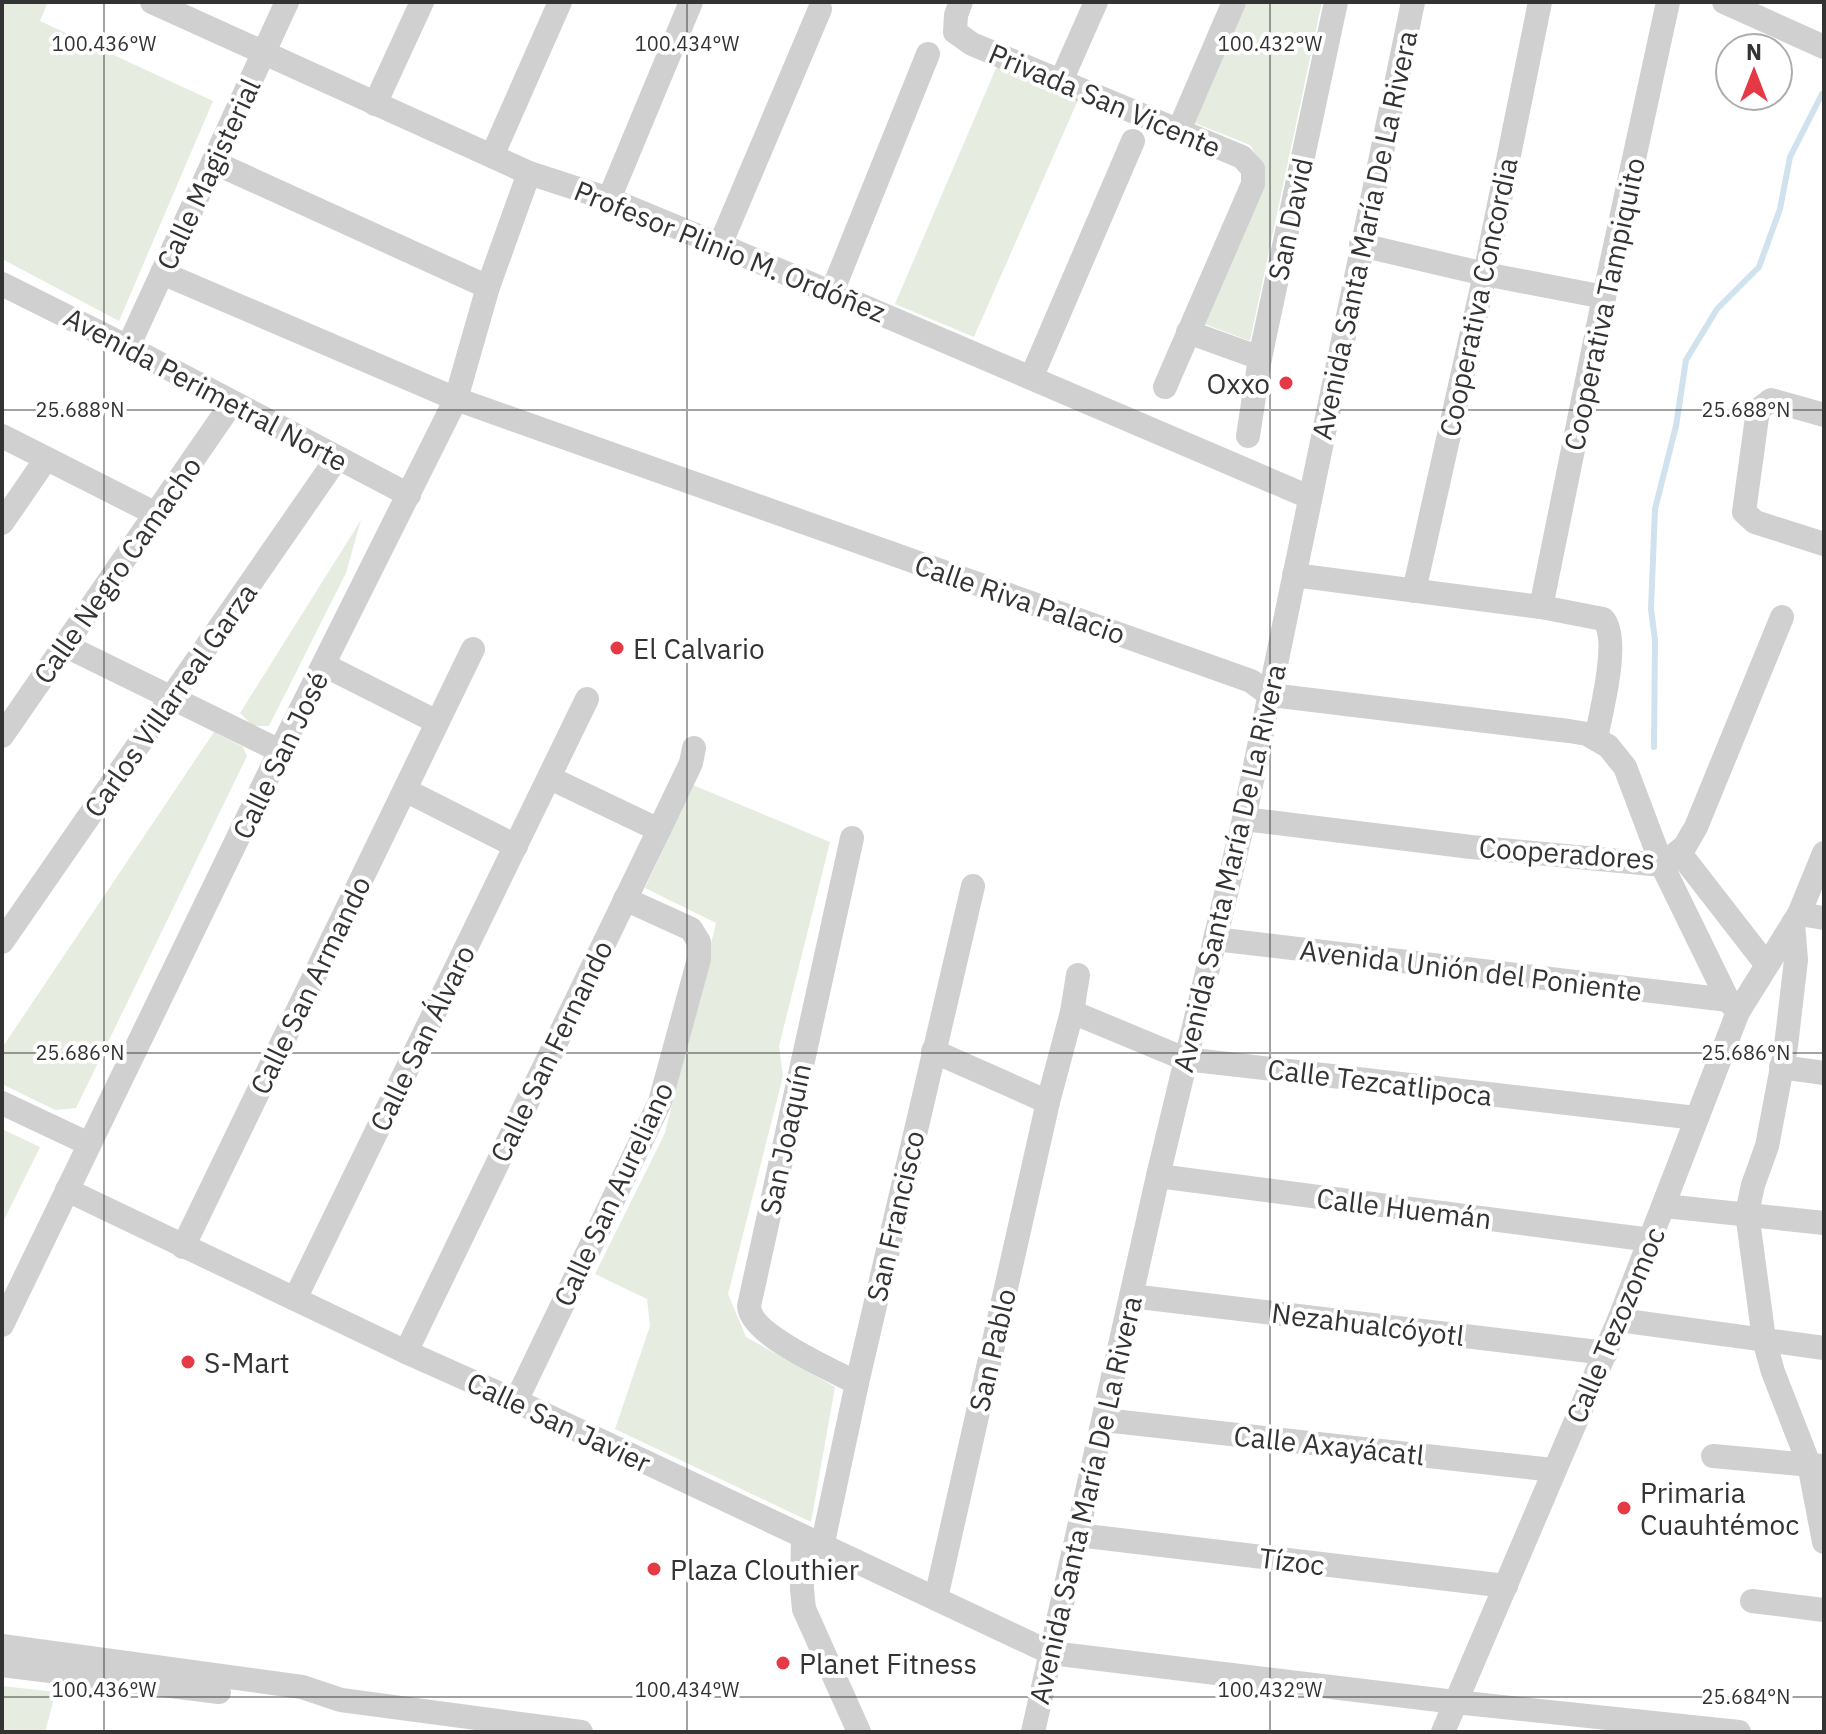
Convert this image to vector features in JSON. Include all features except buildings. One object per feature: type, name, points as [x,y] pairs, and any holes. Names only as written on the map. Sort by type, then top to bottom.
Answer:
[{"type":"street","name":"Profesor Plinio M. Ordóñez","points":[[153,2],[529,173],[609,199],[720,245],[1309,497]]},
{"type":"street","name":"Calle Magisterial","points":[[128,347],[287,2]]},
{"type":"street","points":[[375,104],[422,2]]},
{"type":"street","points":[[492,156],[560,2]]},
{"type":"street","points":[[609,199],[691,2]]},
{"type":"street","name":"Privada San Vicente","points":[[961,2],[955,32],[972,44],[1242,157],[1253,169],[1253,184],[1188,332]]},
{"type":"street","points":[[1061,81],[1096,2]]},
{"type":"street","points":[[1179,130],[1234,2]]},
{"type":"street","name":"San David","points":[[1248,436],[1260,358],[1336,2]]},
{"type":"street","name":"Avenida Santa María De La Rivera","points":[[1033,1732],[1185,1059],[1244,819],[1413,2]]},
{"type":"street","name":"Cooperativa Concordia","points":[[1414,591],[1485,274],[1540,2]]},
{"type":"street","name":"Cooperativa Tampiquito","points":[[1541,607],[1668,2]]},
{"type":"street","points":[[1729,3],[1824,47]]},
{"type":"street","points":[[720,245],[820,9]]},
{"type":"street","points":[[832,292],[928,54]]},
{"type":"street","points":[[1032,376],[1133,141]]},
{"type":"street","points":[[213,162],[488,287]]},
{"type":"street","name":"Calle San José","points":[[2,1325],[280,751],[456,399],[488,287],[529,173]]},
{"type":"street","points":[[1361,245],[1485,274],[1604,297]]},
{"type":"street","name":"Calle Riva Palacio","points":[[162,273],[456,399],[1251,681],[1270,695],[1569,731],[1596,738]]},
{"type":"street","name":"Avenida Perimetral Norte","points":[[2,284],[409,495]]},
{"type":"street","points":[[1165,387],[1188,332],[1260,358]]},
{"type":"street","points":[[1824,415],[1778,401],[1765,402],[1758,410],[1744,512],[1755,522],[1824,544]]},
{"type":"street","name":"Calle Negro Camacho","points":[[2,736],[232,403]]},
{"type":"street","points":[[2,436],[156,514]]},
{"type":"street","name":"Carlos Villarreal Garza","points":[[2,942],[337,458]]},
{"type":"street","points":[[2,523],[46,459]]},
{"type":"street","points":[[1294,575],[1541,607],[1603,619],[1609,625],[1611,645],[1596,738],[1608,746],[1625,767],[1670,858],[1733,1006]]},
{"type":"street","name":"Cooperadores","points":[[1244,819],[1471,847],[1670,858],[1696,827],[1782,617]]},
{"type":"street","points":[[66,646],[280,751]]},
{"type":"street","name":"Calle San Armando","points":[[183,1247],[473,649]]},
{"type":"street","points":[[324,665],[437,722]]},
{"type":"street","name":"Calle San Álvaro","points":[[295,1299],[587,699]]},
{"type":"street","name":"Calle San Fernando","points":[[406,1352],[691,763],[694,748]]},
{"type":"street","points":[[550,778],[659,830]]},
{"type":"street","points":[[405,790],[516,846]]},
{"type":"street","name":"San Joaquín","points":[[852,838],[749,1306],[753,1322],[773,1338],[857,1383]]},
{"type":"street","points":[[1824,853],[1796,919],[1795,978],[1781,1067],[1767,1146],[1747,1213],[1764,1339],[1773,1372],[1817,1465],[1824,1542]]},
{"type":"street","points":[[1670,858],[1766,964]]},
{"type":"street","name":"San Francisco","points":[[859,1732],[804,1609],[802,1589],[857,1383],[973,886]]},
{"type":"street","name":"Calle San Aureliano","points":[[516,1401],[660,1102],[699,959],[699,942],[691,929],[625,899]]},
{"type":"street","points":[[1796,919],[1824,918]]},
{"type":"street","name":"Calle Tezozomoc","points":[[1443,1732],[1553,1470],[1606,1353],[1665,1206],[1733,1006],[1796,919]]},
{"type":"street","name":"Avenida Unión del Poniente","points":[[1215,939],[1733,1006]]},
{"type":"street","name":"San Pablo","points":[[936,1598],[1078,975]]},
{"type":"street","name":"Calle Tezcatlipoca","points":[[1072,1012],[1185,1059],[1696,1118]]},
{"type":"street","points":[[933,1051],[1048,1102]]},
{"type":"street","points":[[1781,1067],[1824,1073]]},
{"type":"street","points":[[2,1103],[89,1144]]},
{"type":"street","name":"Calle Huemán","points":[[1158,1176],[1651,1240]]},
{"type":"street","name":"Calle San Javier","points":[[67,1190],[1051,1653],[1455,1702],[1739,1732]]},
{"type":"street","points":[[1665,1206],[1824,1223]]},
{"type":"street","name":"Nezahualcóyotl","points":[[1131,1296],[1606,1353]]},
{"type":"street","points":[[1619,1320],[1824,1348]]},
{"type":"street","name":"Calle Axayácatl","points":[[1104,1420],[1553,1470]]},
{"type":"street","points":[[1713,1456],[1817,1465]]},
{"type":"street","name":"Tízoc","points":[[1078,1535],[1506,1586]]},
{"type":"street","points":[[1752,1601],[1824,1610]]},
{"type":"street","points":[[2,1646],[302,1687],[341,1700],[581,1732]]},
{"type":"street","points":[[2,1665],[312,1703],[341,1700]]},
{"type":"shaded area","points":[[2,2],[48,2],[40,21],[213,101],[119,321],[2,259]]},
{"type":"shaded area","points":[[1242,2],[1322,2],[1250,341],[1199,322],[1256,155],[1250,145],[1192,122]]},
{"type":"shaded area","points":[[997,66],[1078,100],[974,337],[895,304]]},
{"type":"shaded area","points":[[361,520],[346,573],[269,726],[253,726],[240,713]]},
{"type":"shaded area","points":[[214,732],[243,747],[247,756],[76,1108],[55,1110],[2,1084],[2,1048]]},
{"type":"shaded area","points":[[693,785],[830,842],[779,1046],[783,1076],[728,1294],[746,1337],[835,1387],[811,1522],[615,1429],[650,1326],[647,1299],[595,1274],[665,1133],[716,923],[645,888]]},
{"type":"shaded area","points":[[2,1129],[40,1147],[2,1224]]},
{"type":"shaded area","points":[[2,1686],[56,1692],[45,1732],[2,1732]]},
{"type":"waterway","points":[[1654,747],[1655,640],[1651,609],[1655,509],[1676,426],[1686,360],[1717,309],[1759,267],[1780,209],[1790,157],[1822,94]]},
{"type":"place","name":"Oxxo","points":[[1286,383]]},
{"type":"place","name":"El Calvario","points":[[617,648]]},
{"type":"place","name":"S-Mart","points":[[188,1362]]},
{"type":"place","name":"Primaria Cuauhtémoc","points":[[1624,1508]]},
{"type":"place","name":"Plaza Clouthier","points":[[654,1569]]},
{"type":"place","name":"Planet Fitness","points":[[783,1663]]}]
